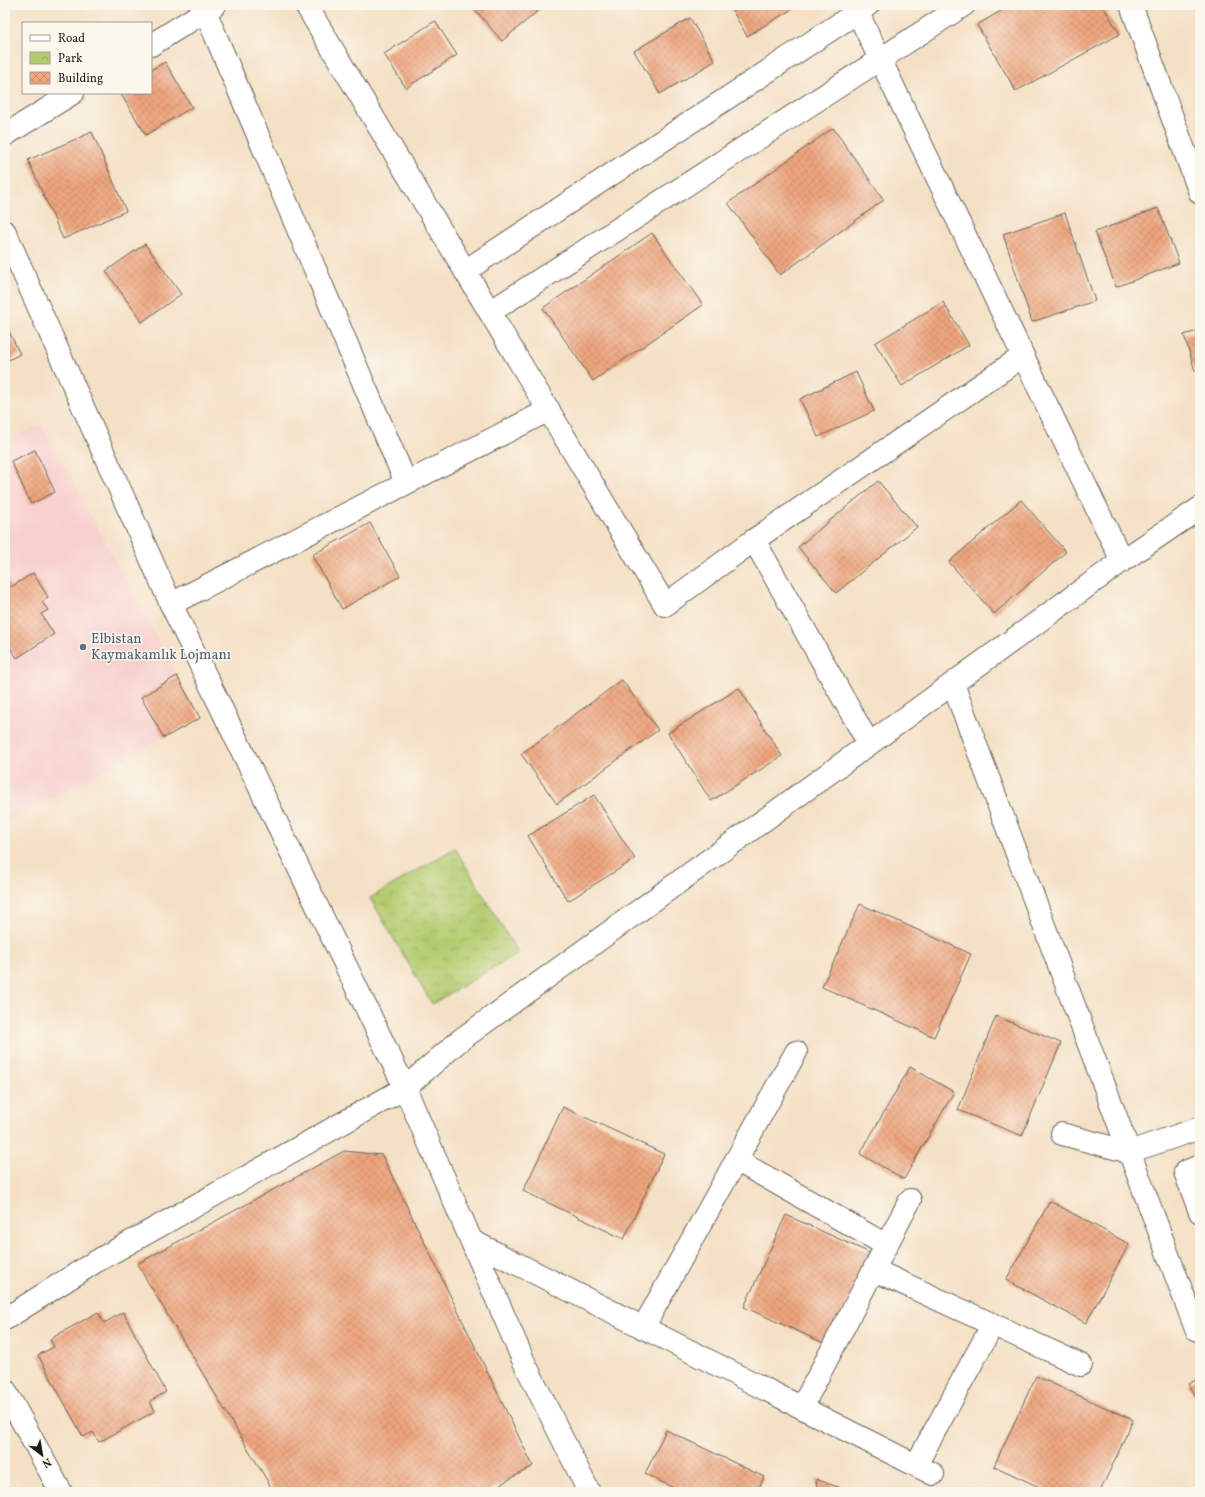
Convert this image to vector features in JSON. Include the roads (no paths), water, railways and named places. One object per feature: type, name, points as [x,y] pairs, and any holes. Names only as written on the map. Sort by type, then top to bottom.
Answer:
[{"type":"street","points":[[306,5],[665,605],[754,540],[1023,356]]},
{"type":"street","points":[[490,312],[964,5]]},
{"type":"street","points":[[1131,5],[1200,193]]},
{"type":"street","points":[[152,44],[210,8],[406,483]]},
{"type":"street","points":[[465,271],[860,8],[880,59],[1122,561]]},
{"type":"street","points":[[5,135],[71,94]]},
{"type":"street","points":[[5,232],[171,604],[405,1088],[524,1362],[589,1492]]},
{"type":"street","points":[[171,604],[549,410]]},
{"type":"street","points":[[5,1319],[95,1262],[405,1088],[459,1041],[1122,561],[1200,508]]},
{"type":"street","points":[[754,540],[869,744]]},
{"type":"street","points":[[953,684],[1196,1329],[1200,1331]]},
{"type":"street","points":[[644,1328],[796,1052]]},
{"type":"street","points":[[1062,1134],[1129,1152],[1200,1128]]},
{"type":"street","points":[[736,1160],[886,1245]]},
{"type":"street","points":[[1200,1166],[1185,1172],[1200,1212]]},
{"type":"street","points":[[802,1407],[910,1200]]},
{"type":"street","points":[[472,1241],[924,1469],[993,1324]]},
{"type":"street","points":[[874,1270],[1081,1365]]},
{"type":"street","points":[[5,1390],[61,1492]]},
{"type":"place","name":"Elbistan Kaymakamlık Lojmanı","points":[[83,647]]}]
